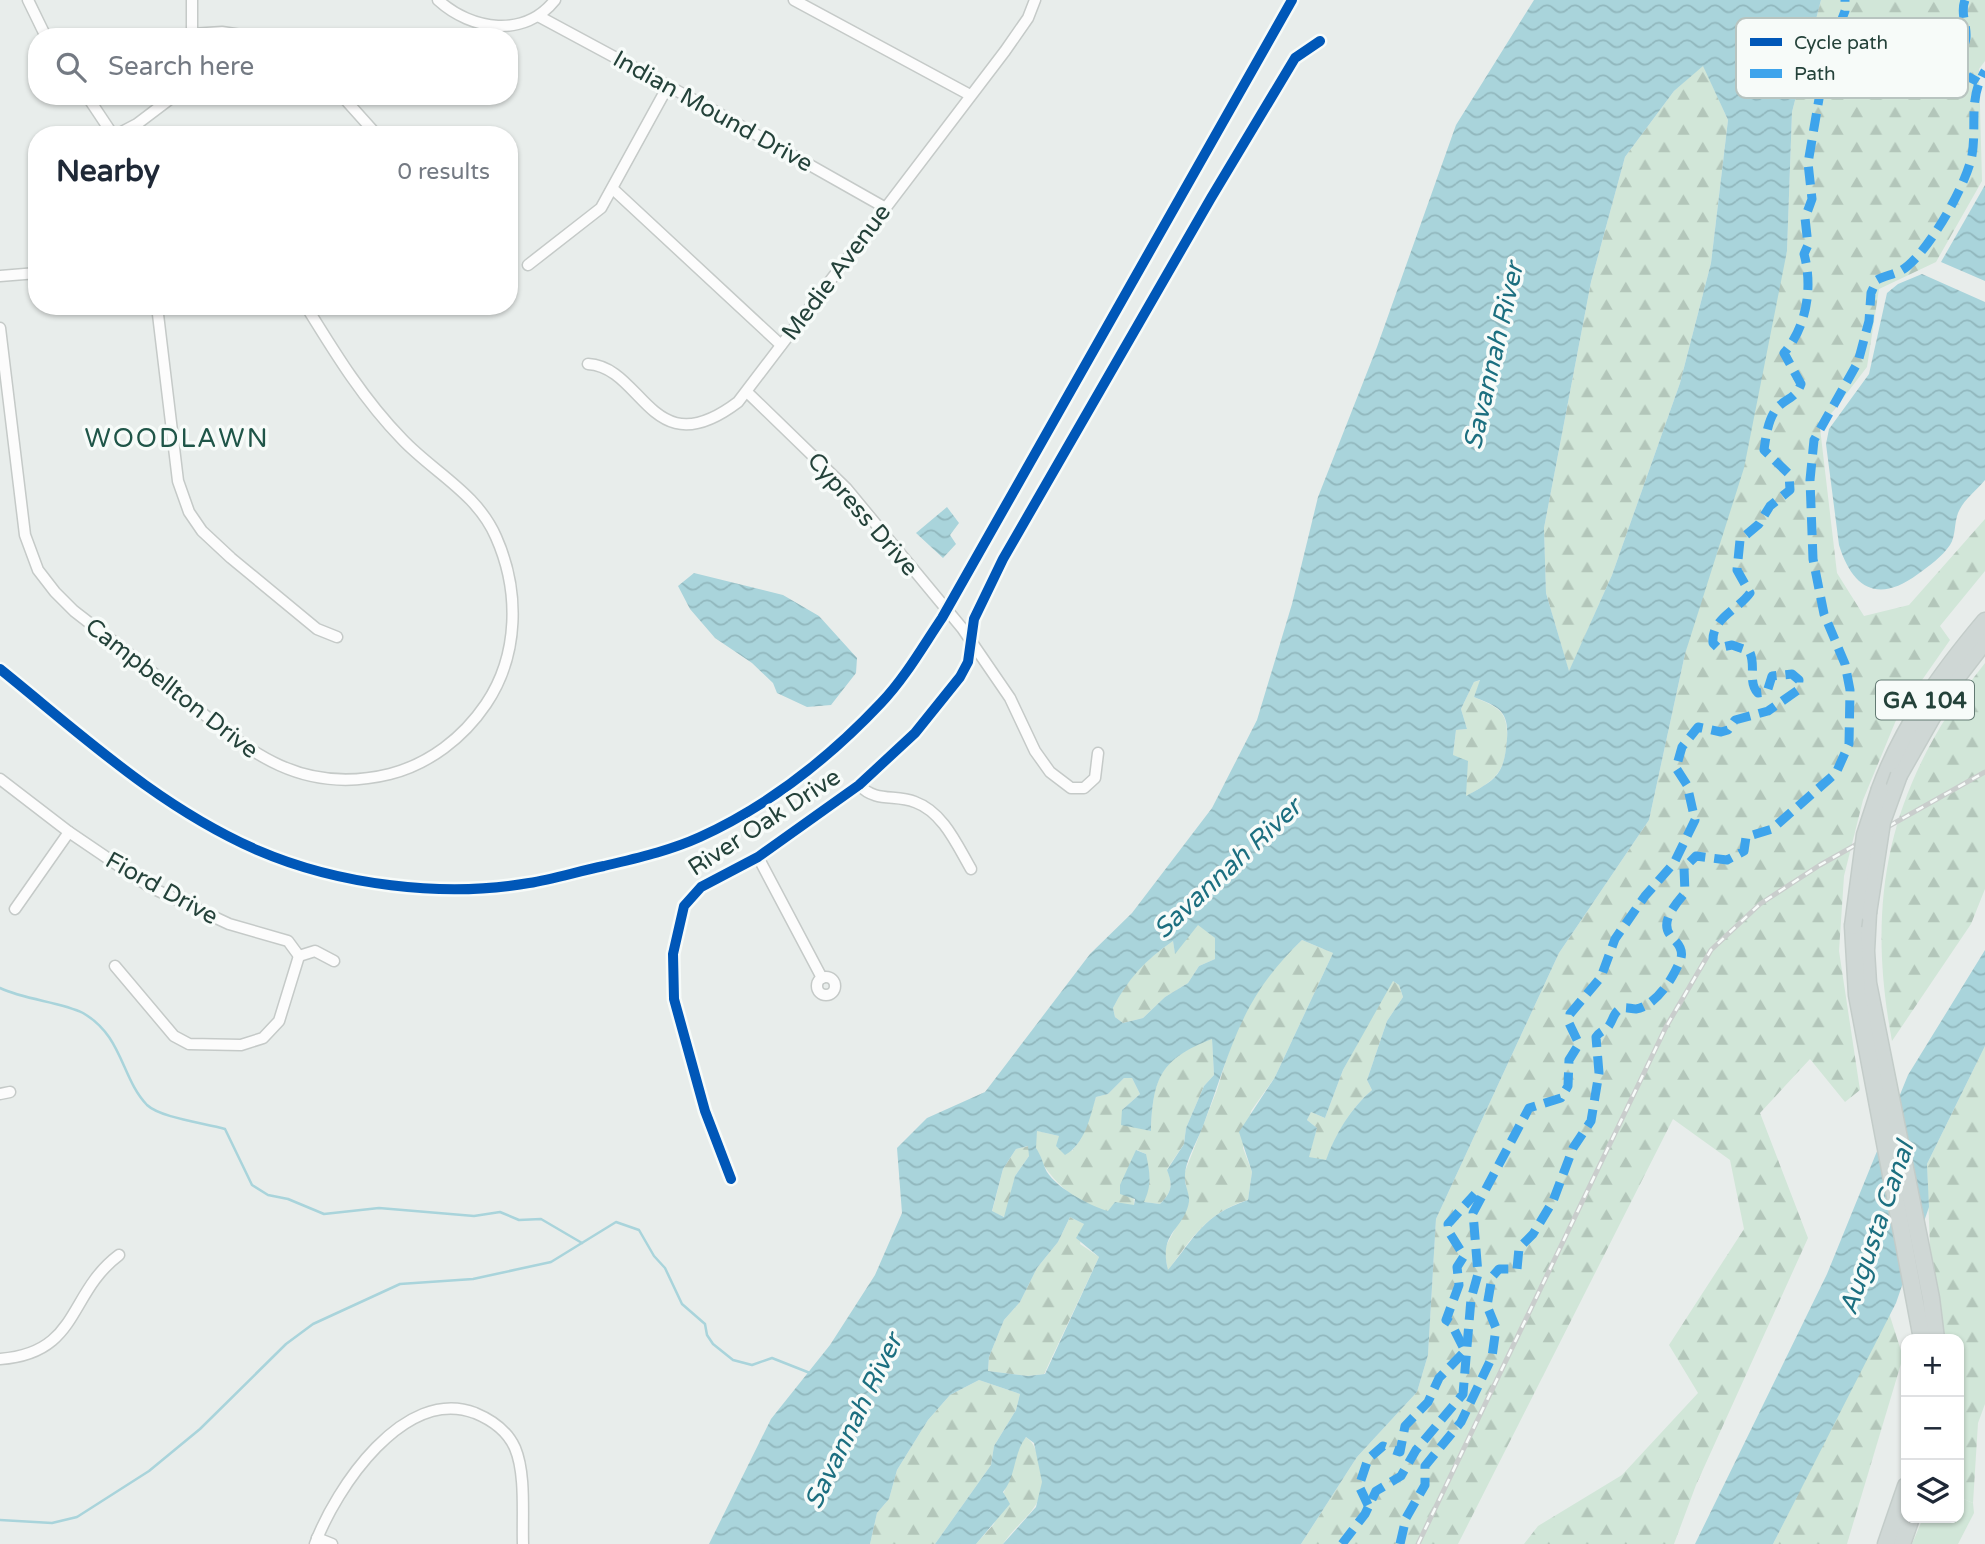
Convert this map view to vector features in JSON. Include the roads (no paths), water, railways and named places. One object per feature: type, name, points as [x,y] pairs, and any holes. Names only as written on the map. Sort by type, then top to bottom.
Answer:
[{"type":"main road","name":"GA 104","points":[[1921,1334],[1857,995],[1853,926],[1865,835],[1880,789],[1901,740],[1921,706],[1985,621]]},
{"type":"main road","name":"GA 104","points":[[1935,1334],[1931,1298],[1875,1021],[1866,951],[1868,913],[1882,822],[1899,775],[1948,689],[1985,641]]},
{"type":"main road","points":[[1886,1544],[1901,1500]]},
{"type":"main road","points":[[1902,1544],[1909,1523]]},
{"type":"street","points":[[28,0],[42,28]]},
{"type":"street","points":[[192,0],[192,28]]},
{"type":"street","points":[[438,0],[454,13],[481,26],[511,25],[540,17],[555,0]]},
{"type":"street","points":[[794,0],[970,95]]},
{"type":"street","name":"Medie Avenue","points":[[588,364],[605,368],[646,406],[666,419],[681,423],[709,420],[748,393],[781,345],[1017,35],[1035,0]]},
{"type":"street","name":"Indian Mound Drive","points":[[540,17],[884,208]]},
{"type":"street","name":"River Oak Drive","points":[[731,1179],[705,1111],[677,1010],[673,954],[678,921],[689,899],[720,875],[758,857],[859,785],[915,733],[941,702],[964,670],[972,641],[974,619],[1003,559],[1295,58],[1321,41]]},
{"type":"street","points":[[528,265],[593,216],[613,189],[668,86]]},
{"type":"street","points":[[93,105],[108,126]]},
{"type":"street","points":[[133,126],[162,105]]},
{"type":"street","points":[[350,105],[369,126]]},
{"type":"street","points":[[613,189],[781,345]]},
{"type":"street","points":[[0,276],[28,274]]},
{"type":"street","points":[[158,315],[178,481],[189,512],[202,531],[231,558],[317,629],[337,637]]},
{"type":"street","name":"Campbellton Drive","points":[[0,328],[22,521],[35,563],[55,592],[74,611],[255,755],[291,772],[320,778],[368,779],[412,768],[425,761],[449,744],[478,715],[499,680],[511,648],[511,593],[497,538],[483,514],[466,494],[404,442],[356,387],[312,315]]},
{"type":"street","name":"Cypress Drive","points":[[748,393],[846,488],[972,641],[1010,698],[1035,751],[1055,777],[1071,788],[1084,788],[1095,778],[1098,753]]},
{"type":"street","name":"Fiord Drive","points":[[0,779],[118,867],[177,902],[229,924],[288,941],[299,956],[315,951],[334,961]]},
{"type":"street","points":[[859,785],[875,797],[910,800],[931,810],[971,869]]},
{"type":"street","points":[[15,909],[69,832]]},
{"type":"street","points":[[758,857],[822,978]]},
{"type":"street","points":[[115,966],[174,1036],[188,1044],[241,1045],[263,1038],[279,1021],[299,956]]},
{"type":"street","points":[[0,1359],[30,1354],[55,1340],[69,1324],[95,1276],[119,1255]]},
{"type":"street","points":[[332,1544],[316,1541],[342,1495],[369,1456],[385,1439],[419,1414],[454,1408],[484,1417],[502,1429],[513,1443],[520,1479],[523,1544]]},
{"type":"water","name":"Savannah River","points":[[1534,0],[1821,0],[1816,18],[1736,18],[1736,98],[1796,98],[1792,112],[1787,251],[1744,468],[1685,654],[1649,820],[1559,953],[1436,1219],[1428,1355],[1417,1392],[1357,1457],[1301,1544],[1003,1544],[1036,1507],[1042,1482],[1034,1443],[1026,1437],[1003,1492],[1010,1504],[976,1544],[935,1544],[991,1465],[994,1446],[1016,1410],[1020,1394],[979,1380],[950,1395],[928,1420],[897,1470],[889,1499],[877,1513],[870,1544],[709,1544],[771,1419],[830,1345],[875,1275],[902,1213],[897,1148],[927,1118],[985,1092],[1090,954],[1132,913],[1212,808],[1257,720],[1292,604],[1318,497],[1377,347],[1456,125]],"holes":[[[1703,66],[1728,120],[1711,263],[1680,383],[1612,575],[1569,671],[1546,593],[1544,528],[1591,282],[1625,157],[1674,91]],[[1480,680],[1474,697],[1496,707],[1504,716],[1507,730],[1506,751],[1497,775],[1466,796],[1468,761],[1453,755],[1456,730],[1467,729],[1461,709],[1474,682]],[[1198,925],[1215,938],[1215,959],[1199,966],[1188,983],[1165,997],[1143,1018],[1123,1023],[1115,1017],[1113,1008],[1138,971],[1173,941],[1175,954]],[[1302,940],[1333,953],[1275,1077],[1239,1132],[1252,1172],[1248,1200],[1220,1212],[1210,1220],[1168,1270],[1166,1247],[1189,1202],[1185,1179],[1187,1164],[1240,1027],[1264,984]],[[1393,981],[1399,985],[1403,997],[1387,1021],[1367,1080],[1372,1090],[1344,1122],[1326,1160],[1309,1157],[1317,1128],[1307,1120],[1311,1112],[1325,1118],[1343,1070]],[[1212,1039],[1214,1075],[1204,1086],[1186,1128],[1184,1144],[1167,1170],[1170,1188],[1160,1204],[1144,1202],[1150,1179],[1146,1154],[1136,1150],[1120,1185],[1120,1194],[1135,1199],[1134,1205],[1115,1202],[1108,1211],[1082,1200],[1055,1182],[1036,1148],[1037,1131],[1059,1136],[1056,1146],[1065,1155],[1082,1137],[1096,1097],[1108,1094],[1124,1078],[1132,1078],[1140,1094],[1122,1110],[1121,1125],[1151,1131],[1154,1097],[1163,1072],[1181,1054]],[[1028,1146],[1029,1156],[1015,1176],[1004,1217],[992,1211],[1003,1169],[1016,1149]],[[1070,1217],[1084,1224],[1076,1238],[1099,1257],[1045,1374],[1028,1376],[988,1371],[989,1357],[1004,1320],[1020,1302],[1037,1268],[1058,1242]]]},
{"type":"water","points":[[1985,185],[1985,281],[1941,262]]},
{"type":"water","points":[[1922,274],[1985,302],[1985,480],[1960,508],[1952,541],[1943,553],[1927,568],[1904,583],[1880,589],[1860,582],[1852,573],[1839,545],[1826,444],[1829,429],[1869,374],[1887,293],[1898,284]]},
{"type":"water","points":[[947,507],[959,523],[950,535],[956,544],[943,558],[916,533]]},
{"type":"water","points":[[694,573],[783,595],[819,616],[857,658],[856,673],[831,705],[807,707],[777,693],[773,683],[752,663],[715,638],[690,609],[678,586]]},
{"type":"water","name":"Augusta Canal","points":[[1985,950],[1985,1046],[1927,1164],[1929,1207],[1896,1303],[1773,1544],[1695,1544],[1827,1274],[1908,1075]]},
{"type":"waterway","points":[[0,988],[74,1009],[96,1022],[114,1045],[138,1094],[147,1105],[173,1117],[225,1129],[252,1185],[268,1195],[288,1199],[324,1214],[379,1208],[474,1216],[500,1212],[519,1220],[541,1219],[582,1243]]},
{"type":"waterway","points":[[0,1520],[52,1523],[77,1517],[149,1471],[200,1429],[286,1344],[313,1324],[400,1284],[473,1279],[551,1262],[616,1222],[639,1230],[654,1256],[665,1268],[682,1304],[705,1324],[707,1335],[713,1344],[733,1360],[752,1365],[772,1358],[810,1373]]},
{"type":"railway","points":[[1418,1544],[1666,1027],[1711,950],[1760,904],[1820,865],[1985,772]]},
{"type":"district","name":"WOODLAWN","points":[[177,438]]}]
